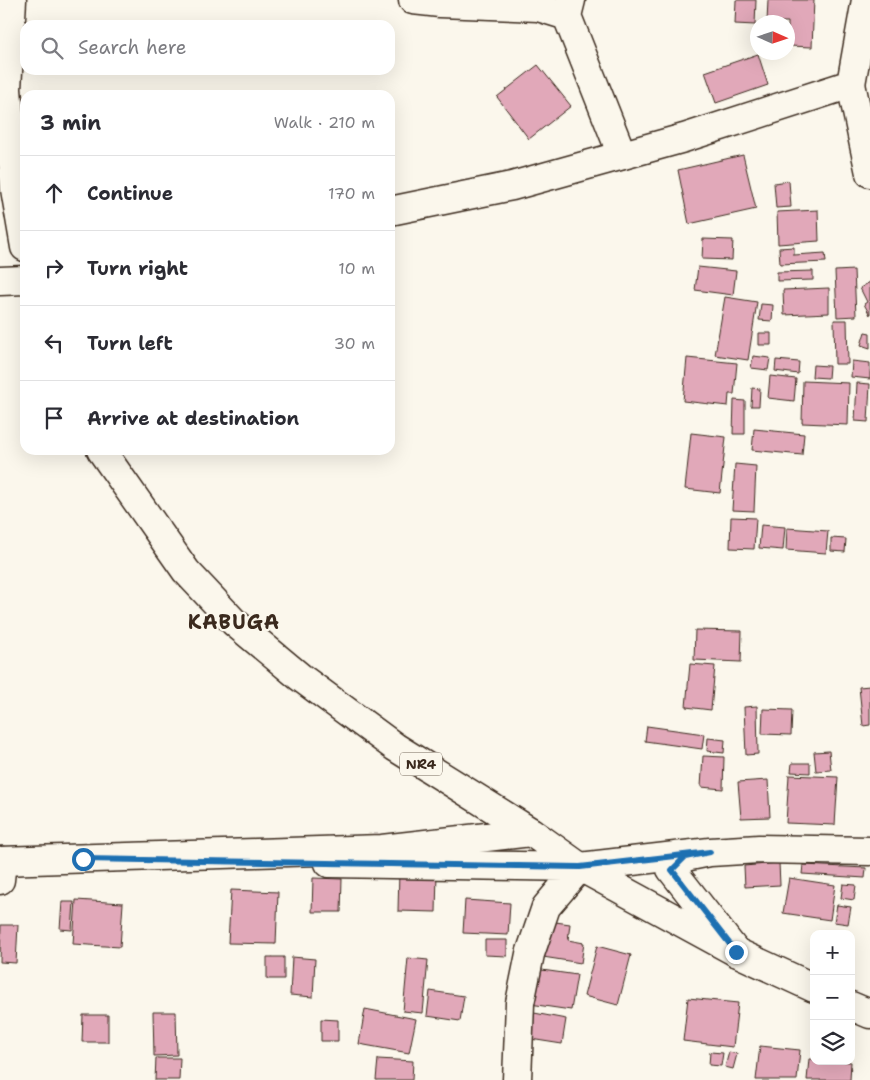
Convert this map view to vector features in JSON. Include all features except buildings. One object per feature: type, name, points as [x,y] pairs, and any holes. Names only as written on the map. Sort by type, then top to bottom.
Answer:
[{"type":"main road","points":[[12,0],[7,89],[15,189],[20,218]]},
{"type":"main road","points":[[413,0],[440,3],[569,8],[622,155]]},
{"type":"main road","points":[[866,0],[851,84],[870,173]]},
{"type":"main road","points":[[395,210],[512,186],[776,110],[851,84]]},
{"type":"main road","points":[[0,281],[20,280]]},
{"type":"main road","name":"NR4","points":[[105,455],[186,571],[234,622],[300,677],[394,747],[530,832],[580,867],[736,952],[810,986]]},
{"type":"main road","points":[[1,867],[83,859],[382,849],[530,832]]},
{"type":"main road","points":[[83,859],[580,867],[758,848],[870,850]]},
{"type":"main road","points":[[710,852],[685,857],[672,870],[736,952]]},
{"type":"main road","points":[[517,1080],[520,1003],[530,954],[546,907],[580,867]]},
{"type":"main road","points":[[855,1008],[870,1014]]},
{"type":"district","name":"KABUGA","points":[[234,622]]},
{"type":"route","points":[[83,859],[580,867],[710,852],[685,857],[672,870],[736,952]]}]
